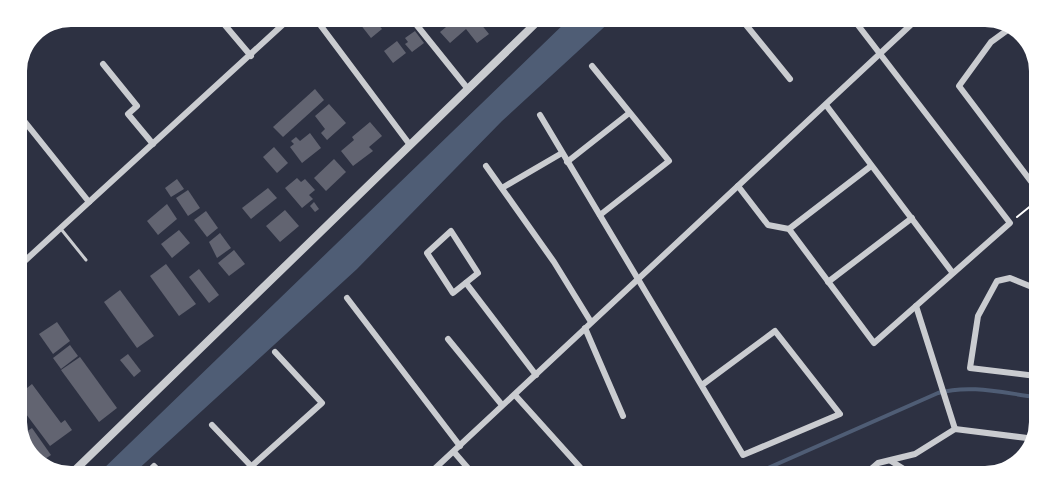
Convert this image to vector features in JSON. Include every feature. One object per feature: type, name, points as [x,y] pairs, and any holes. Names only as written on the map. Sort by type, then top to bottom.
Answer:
[{"type":"street","points":[[227,27],[251,56]]},
{"type":"street","points":[[27,259],[281,27]]},
{"type":"street","points":[[322,27],[410,145]]},
{"type":"street","points":[[418,27],[468,89]]},
{"type":"street","points":[[78,466],[532,27]]},
{"type":"street","points":[[748,27],[790,79]]},
{"type":"street","points":[[738,186],[768,225],[789,230],[874,343],[1010,223],[859,27]]},
{"type":"street","points":[[438,466],[909,27]]},
{"type":"street","points":[[1005,32],[992,42],[959,87],[1029,179]]},
{"type":"street","points":[[103,64],[137,106],[128,114],[153,144]]},
{"type":"street","points":[[592,66],[628,114],[669,161],[600,215]]},
{"type":"street","points":[[826,105],[952,272]]},
{"type":"street","points":[[567,162],[628,114]]},
{"type":"street","points":[[540,116],[743,455],[840,414],[775,331],[702,385]]},
{"type":"street","points":[[27,124],[89,202]]},
{"type":"street","points":[[502,188],[562,153]]},
{"type":"street","points":[[486,166],[554,262],[591,322]]},
{"type":"street","points":[[789,230],[871,166]]},
{"type":"street","points":[[828,282],[912,218]]},
{"type":"street","points":[[452,231],[478,273],[466,283],[453,293],[428,253],[452,231]]},
{"type":"street","points":[[1029,286],[1010,278],[997,281],[978,316],[970,368],[1029,375]]},
{"type":"street","points":[[466,283],[536,375]]},
{"type":"street","points":[[347,298],[460,446]]},
{"type":"street","points":[[916,306],[955,429]]},
{"type":"street","points":[[585,328],[623,416]]},
{"type":"street","points":[[448,339],[502,405]]},
{"type":"street","points":[[212,424],[251,466],[322,403],[275,352]]},
{"type":"street","points":[[515,395],[579,466]]},
{"type":"street","points":[[875,466],[878,463],[915,454],[955,429],[1026,438]]},
{"type":"street","points":[[454,452],[466,466]]},
{"type":"street","points":[[891,461],[899,466]]},
{"type":"lane","points":[[62,229],[86,260]]},
{"type":"path","points":[[1010,223],[1029,207]]},
{"type":"water","points":[[561,27],[604,27],[502,121],[357,269],[142,466],[106,466]]},
{"type":"building","points":[[362,27],[380,27],[382,29],[371,38]]},
{"type":"building","points":[[446,27],[483,27],[489,34],[477,43],[466,29],[450,43],[440,32]]},
{"type":"building","points":[[415,31],[424,43],[412,52],[405,44],[408,42],[405,38]]},
{"type":"building","points":[[397,41],[406,53],[393,63],[384,51]]},
{"type":"building","points":[[315,89],[324,100],[283,137],[273,127]]},
{"type":"building","points":[[329,104],[346,123],[327,140],[321,133],[325,129],[315,116]]},
{"type":"building","points":[[370,122],[382,136],[369,147],[373,151],[353,166],[341,151],[354,140],[352,137]]},
{"type":"building","points":[[310,133],[321,148],[302,163],[290,147],[294,144],[291,141],[296,137],[300,141]]},
{"type":"building","points":[[274,147],[288,163],[277,173],[263,157]]},
{"type":"building","points":[[334,159],[346,172],[326,191],[314,178]]},
{"type":"building","points":[[297,178],[301,182],[305,179],[315,190],[309,195],[313,199],[302,208],[285,188]]},
{"type":"building","points":[[177,179],[184,189],[171,197],[165,188]]},
{"type":"building","points":[[268,188],[277,198],[251,219],[242,208]]},
{"type":"building","points":[[188,190],[200,208],[188,216],[176,198]]},
{"type":"building","points":[[314,202],[319,209],[315,212],[310,206]]},
{"type":"building","points":[[167,204],[177,219],[158,235],[147,221]]},
{"type":"building","points":[[285,210],[299,226],[280,242],[266,226]]},
{"type":"building","points":[[206,211],[218,228],[207,237],[194,220]]},
{"type":"building","points":[[179,230],[190,243],[172,258],[161,244]]},
{"type":"building","points":[[220,233],[231,248],[217,258],[209,242]]},
{"type":"building","points":[[234,250],[245,264],[229,276],[218,263]]},
{"type":"building","points":[[166,264],[196,304],[179,316],[150,276]]},
{"type":"building","points":[[199,269],[219,295],[209,303],[189,277]]},
{"type":"building","points":[[120,290],[154,336],[137,348],[104,302]]},
{"type":"building","points":[[57,322],[70,341],[53,354],[39,334]]},
{"type":"building","points":[[70,345],[78,356],[61,369],[53,358]]},
{"type":"building","points":[[128,354],[141,371],[134,377],[120,360]]},
{"type":"building","points":[[80,357],[117,408],[99,422],[61,370]]},
{"type":"building","points":[[32,384],[61,423],[65,420],[72,430],[50,446],[27,415],[27,388]]},
{"type":"building","points":[[32,428],[51,455],[46,458],[38,451],[28,431]]},
{"type":"waterway","points":[[772,466],[938,393],[974,389],[1029,396]]}]
